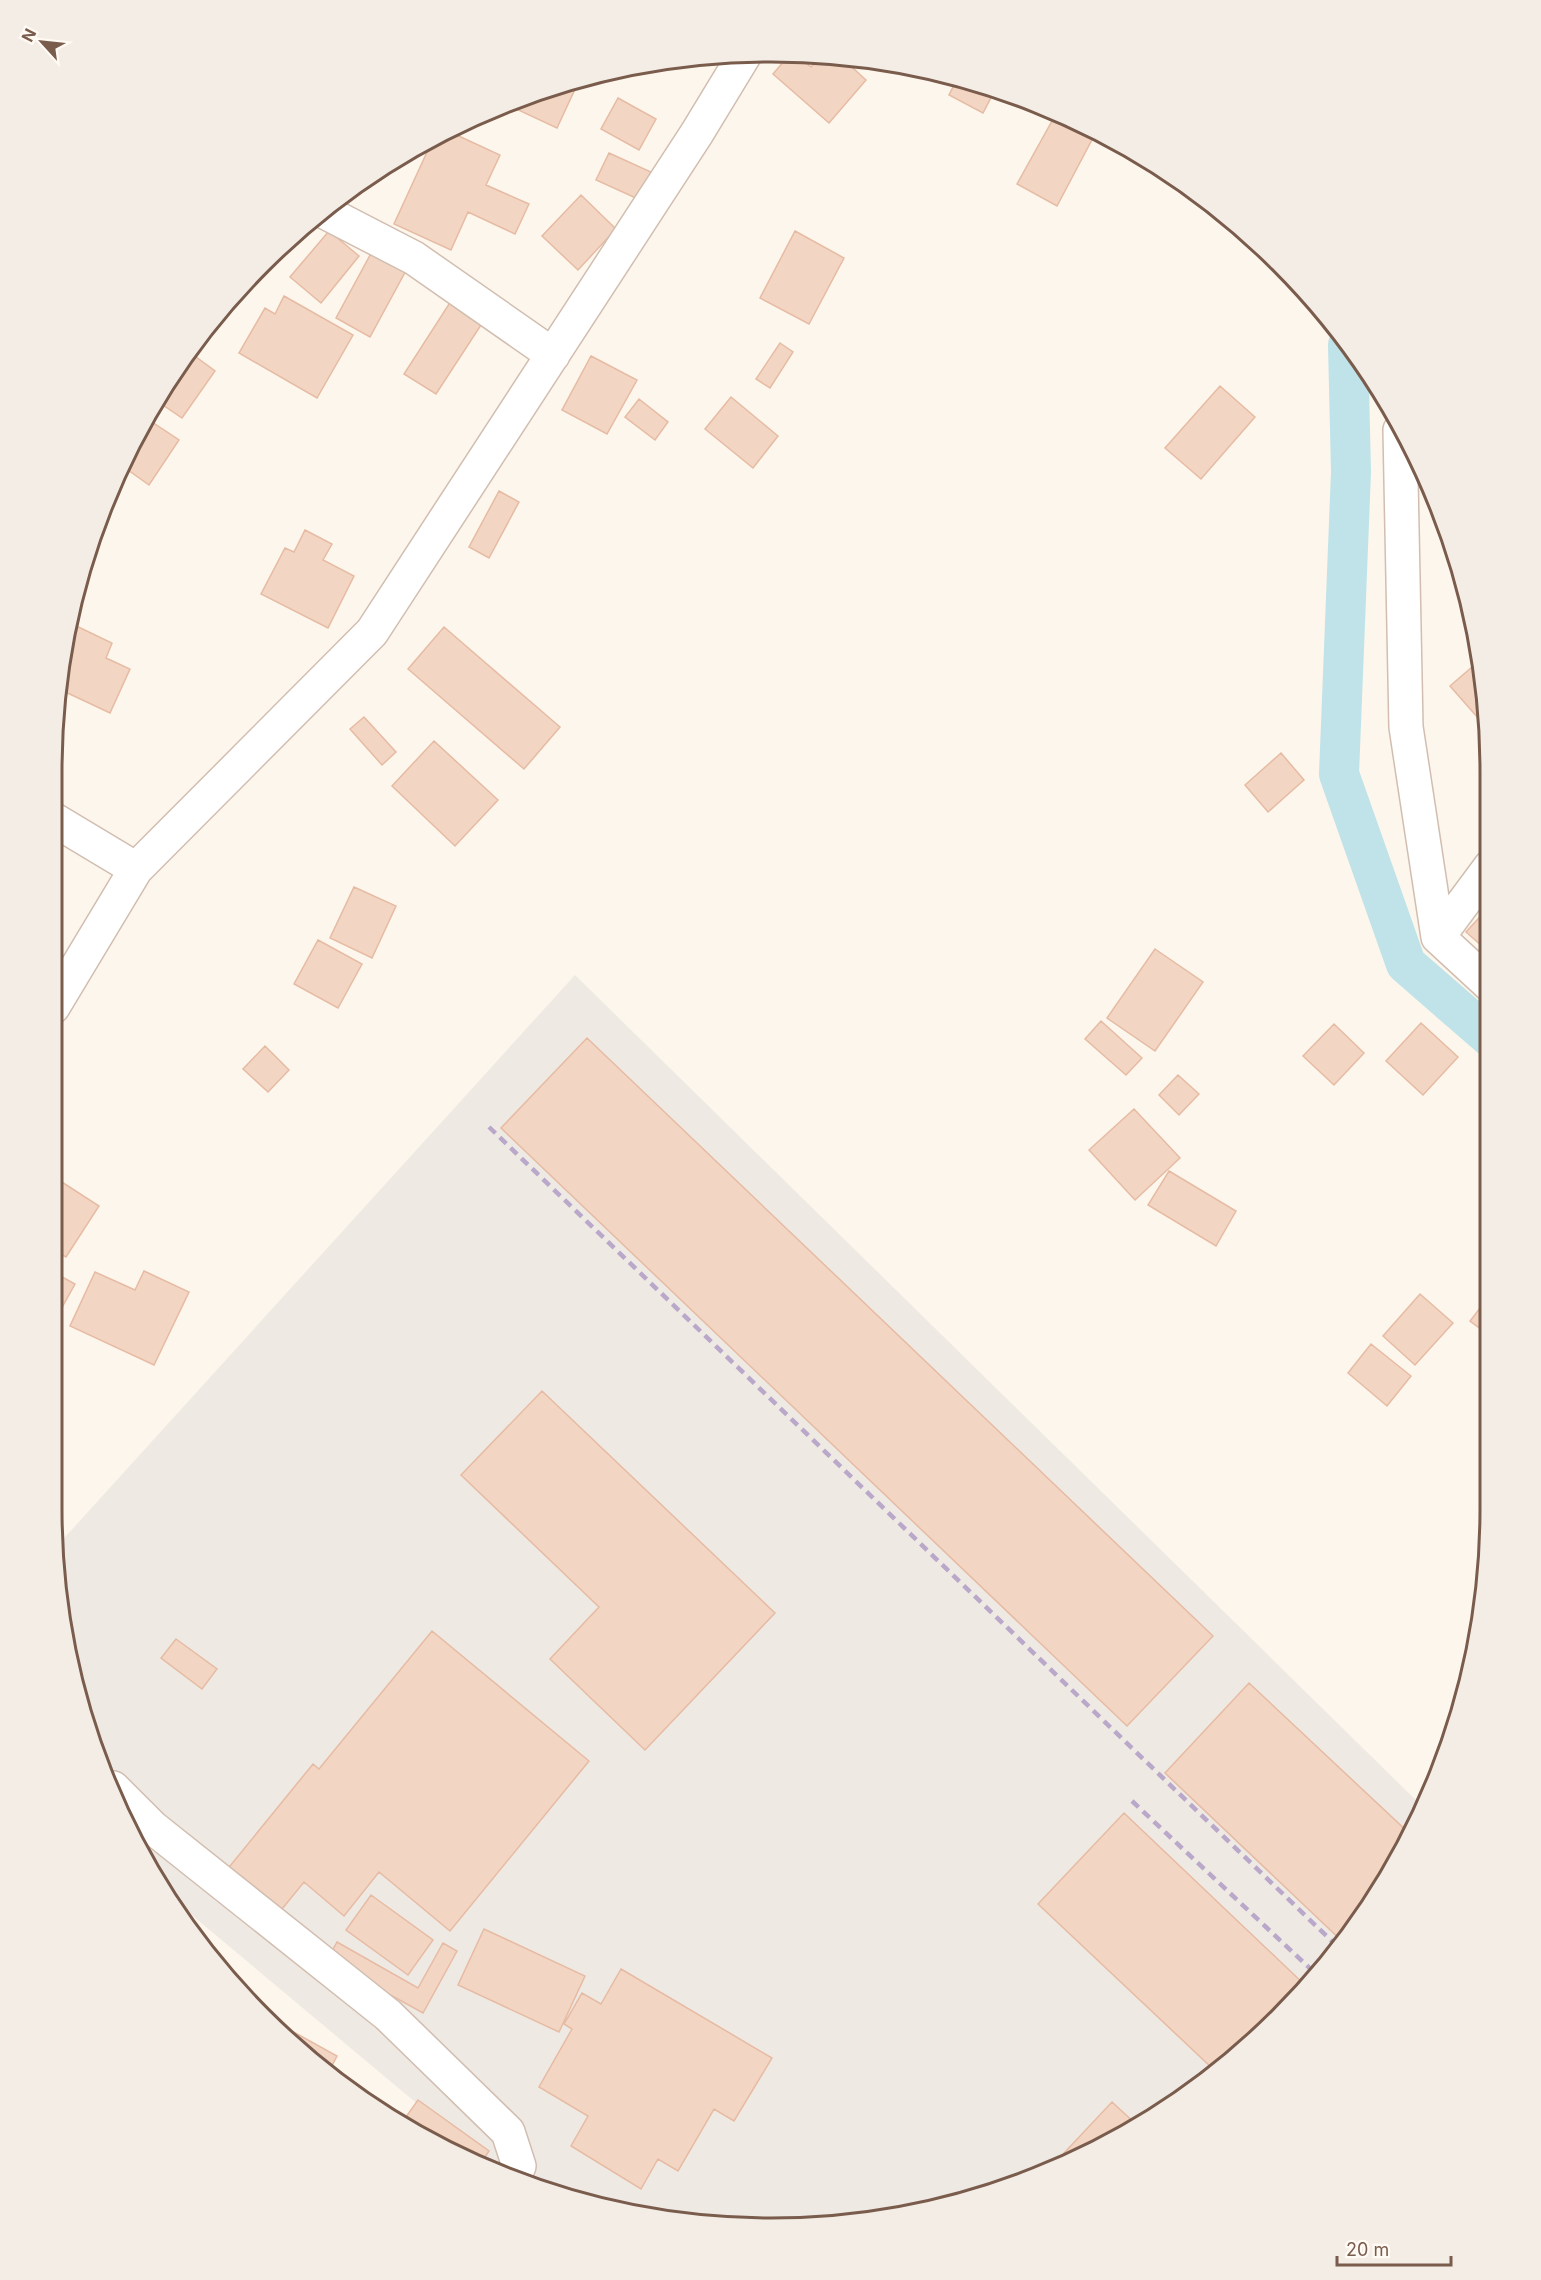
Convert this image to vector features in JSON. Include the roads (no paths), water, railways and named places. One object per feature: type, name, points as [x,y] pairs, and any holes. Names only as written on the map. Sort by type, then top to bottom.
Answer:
[{"type":"street","points":[[62,992],[136,869],[372,632],[697,133],[739,63]]},
{"type":"street","points":[[330,215],[414,258],[553,355]]},
{"type":"street","points":[[1400,446],[1406,727],[1438,937],[1480,976]]},
{"type":"street","points":[[62,825],[136,869]]},
{"type":"street","points":[[1438,937],[1480,880]]},
{"type":"street","points":[[124,1800],[152,1827],[388,2015],[508,2132],[519,2166],[516,2171]]},
{"type":"waterway","points":[[1348,361],[1351,472],[1339,774],[1406,964],[1480,1028]]},
{"type":"railway","points":[[489,1127],[1332,1942]]},
{"type":"railway","points":[[1132,1801],[1311,1969]]}]
